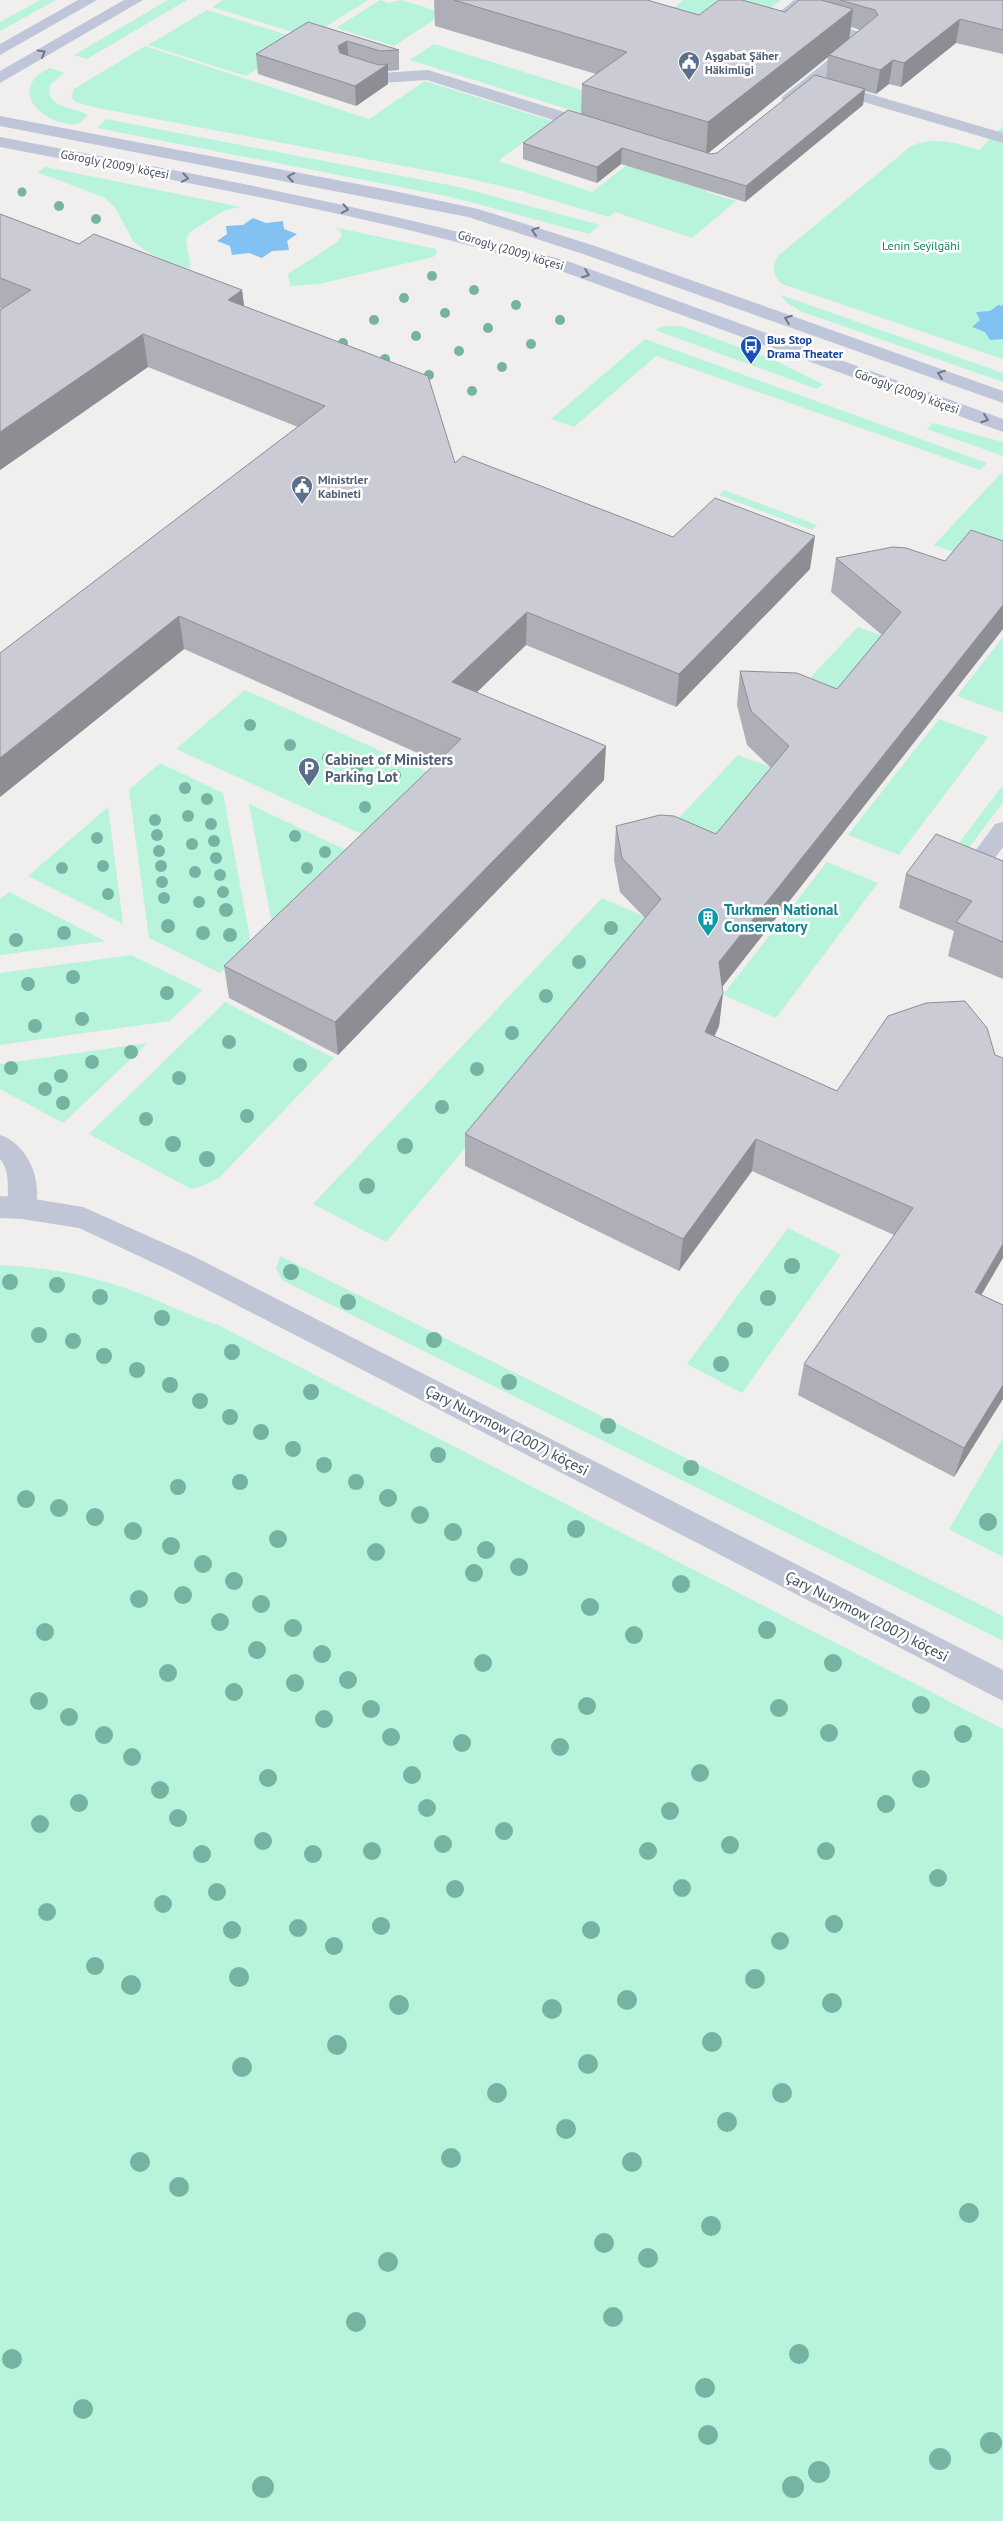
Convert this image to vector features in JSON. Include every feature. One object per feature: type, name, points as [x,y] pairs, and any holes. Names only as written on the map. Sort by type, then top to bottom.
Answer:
[{"type":"street","points":[[0,50],[89,0]]},
{"type":"street","points":[[0,78],[135,0]]},
{"type":"street","points":[[775,111],[865,38],[784,15],[804,0]]},
{"type":"street","points":[[348,68],[380,78],[428,75],[606,131]]},
{"type":"street","points":[[811,82],[1003,138]]},
{"type":"street","name":"Görogly (2009) köçesi","points":[[0,121],[394,196],[480,216],[589,250],[1003,397]]},
{"type":"street","name":"Görogly (2009) köçesi","points":[[0,142],[375,215],[513,250],[567,267],[1003,426]]},
{"type":"street","points":[[1003,830],[979,862],[1003,872]]},
{"type":"street","points":[[0,1145],[11,1151],[22,1174],[11,1208]]},
{"type":"street","name":"Çary Nurymow (2007) köçesi","points":[[11,1208],[83,1218],[183,1264],[1003,1686]]},
{"type":"green space","points":[[40,0],[56,0],[0,31],[0,22]]},
{"type":"green space","points":[[168,0],[187,0],[87,59],[74,55]]},
{"type":"green space","points":[[223,0],[368,0],[309,37],[212,7]]},
{"type":"green space","points":[[380,0],[389,3],[401,0],[444,13],[394,46],[336,28]]},
{"type":"green space","points":[[684,0],[781,0],[744,28],[646,27]]},
{"type":"green space","points":[[207,10],[304,40],[246,76],[148,45]]},
{"type":"green space","points":[[434,44],[720,133],[673,142],[410,60]]},
{"type":"green space","points":[[145,46],[369,119],[425,81],[552,121],[498,161],[592,192],[636,158],[725,175],[706,192],[736,201],[692,238],[615,212],[609,217],[521,191],[467,178],[98,108],[76,102],[71,97],[74,89]]},
{"type":"green space","points":[[50,68],[64,73],[50,85],[49,93],[52,98],[62,106],[88,115],[78,124],[59,122],[40,111],[33,103],[30,95],[30,86],[40,73]]},
{"type":"green space","points":[[106,119],[459,187],[600,225],[589,234],[451,197],[97,128]]},
{"type":"green space","name":"Lenin Seýilgähi","points":[[1003,126],[1003,359],[782,284],[777,278],[774,266],[779,255],[911,146],[928,141],[936,141],[954,143],[979,150]]},
{"type":"green space","points":[[46,167],[241,207],[225,210],[190,232],[186,240],[191,269],[146,251],[133,241],[115,207],[103,197],[37,172]]},
{"type":"green space","points":[[338,228],[436,249],[437,253],[433,257],[319,284],[290,286],[288,274],[337,242],[342,235],[340,230],[335,229]]},
{"type":"green space","points":[[781,295],[1003,373],[1003,382],[800,311],[786,302]]},
{"type":"green space","points":[[664,326],[681,326],[774,360],[823,384],[817,389],[655,330]]},
{"type":"green space","points":[[645,339],[987,463],[980,470],[656,356],[574,427],[551,419]]},
{"type":"green space","points":[[933,423],[1003,442],[1003,456],[927,429]]},
{"type":"green space","points":[[1003,471],[1003,569],[934,545]]},
{"type":"green space","points":[[724,490],[817,525],[812,530],[719,495]]},
{"type":"green space","points":[[858,627],[892,639],[830,713],[791,698]]},
{"type":"green space","points":[[1003,637],[1003,713],[957,696]]},
{"type":"green space","points":[[245,690],[430,773],[364,835],[176,749]]},
{"type":"green space","points":[[939,719],[988,737],[899,855],[848,835]]},
{"type":"green space","points":[[738,755],[781,771],[709,858],[660,838]]},
{"type":"green space","points":[[160,763],[223,793],[251,944],[220,973],[149,938],[129,790]]},
{"type":"green space","points":[[1003,785],[1003,802],[959,861],[949,856]]},
{"type":"green space","points":[[249,804],[348,851],[272,924]]},
{"type":"green space","points":[[108,807],[123,924],[28,876]]},
{"type":"green space","points":[[827,862],[878,883],[776,1018],[723,995]]},
{"type":"green space","points":[[9,892],[105,941],[0,955],[0,899]]},
{"type":"green space","points":[[602,898],[656,922],[386,1242],[313,1204]]},
{"type":"green space","points":[[131,955],[202,990],[170,1021],[0,1045],[0,973]]},
{"type":"green space","points":[[225,1002],[334,1058],[219,1178],[191,1189],[89,1134]]},
{"type":"green space","points":[[148,1043],[63,1123],[0,1089],[0,1064]]},
{"type":"green space","points":[[788,1228],[841,1255],[742,1393],[687,1364]]},
{"type":"green space","points":[[280,1256],[1003,1616],[1003,1641],[282,1280],[276,1268]]},
{"type":"green space","points":[[0,1265],[52,1270],[103,1281],[136,1292],[218,1325],[1003,1729],[1003,2521],[0,2521]]},
{"type":"green space","points":[[1003,1438],[1003,1557],[949,1529]]},
{"type":"water","points":[[253,218],[266,223],[283,221],[284,229],[297,234],[287,241],[289,250],[272,251],[262,258],[249,253],[232,255],[230,246],[217,241],[227,234],[226,226],[243,225]]},
{"type":"water","points":[[998,305],[1003,306],[1003,339],[990,340],[985,332],[972,327],[980,320],[976,312],[990,311]]},
{"type":"building","points":[[454,0],[647,0],[699,15],[719,0],[742,0],[785,12],[799,0],[821,0],[853,9],[708,122],[582,84],[627,52]]},
{"type":"building","points":[[840,0],[1003,0],[1003,30],[960,19],[904,63],[893,60],[880,70],[829,55],[878,15],[875,10]]},
{"type":"building","points":[[308,22],[399,50],[380,51],[347,41],[338,46],[340,53],[379,65],[388,64],[355,86],[256,54]]},
{"type":"building","points":[[815,75],[865,89],[746,186],[622,148],[597,167],[523,143],[568,110],[711,154],[717,153]]},
{"type":"building","points":[[0,214],[79,244],[94,234],[242,290],[228,300],[428,376],[455,463],[463,456],[673,537],[715,498],[815,536],[679,674],[527,612],[452,682],[606,746],[335,1022],[224,966],[461,739],[179,616],[0,758],[0,653],[325,406],[143,334],[0,432],[0,310],[31,290],[0,278]]},
{"type":"building","points":[[971,530],[1003,541],[1003,605],[719,962],[723,993],[705,1032],[837,1091],[888,1016],[926,1003],[965,1001],[987,1028],[995,1055],[1003,1058],[1003,1244],[975,1292],[1003,1305],[1003,1385],[964,1448],[804,1364],[913,1208],[756,1139],[683,1239],[465,1134],[661,899],[622,858],[616,826],[660,815],[674,816],[716,834],[789,746],[751,711],[740,671],[797,673],[837,689],[901,612],[836,558],[893,547],[906,548],[945,561]]},
{"type":"building","points":[[936,834],[1003,861],[1003,942],[956,922],[972,901],[906,874]]},
{"type":"place","name":"Aşgabat Şäher Häkimligi","points":[[689,81]]},
{"type":"place","name":"Bus Stop Drama Theater","points":[[751,365]]},
{"type":"place","name":"Ministrler Kabineti","points":[[302,505]]},
{"type":"place","name":"Cabinet of Ministers Parking Lot","points":[[309,787]]},
{"type":"place","name":"Turkmen National Conservatory","points":[[708,937]]}]
